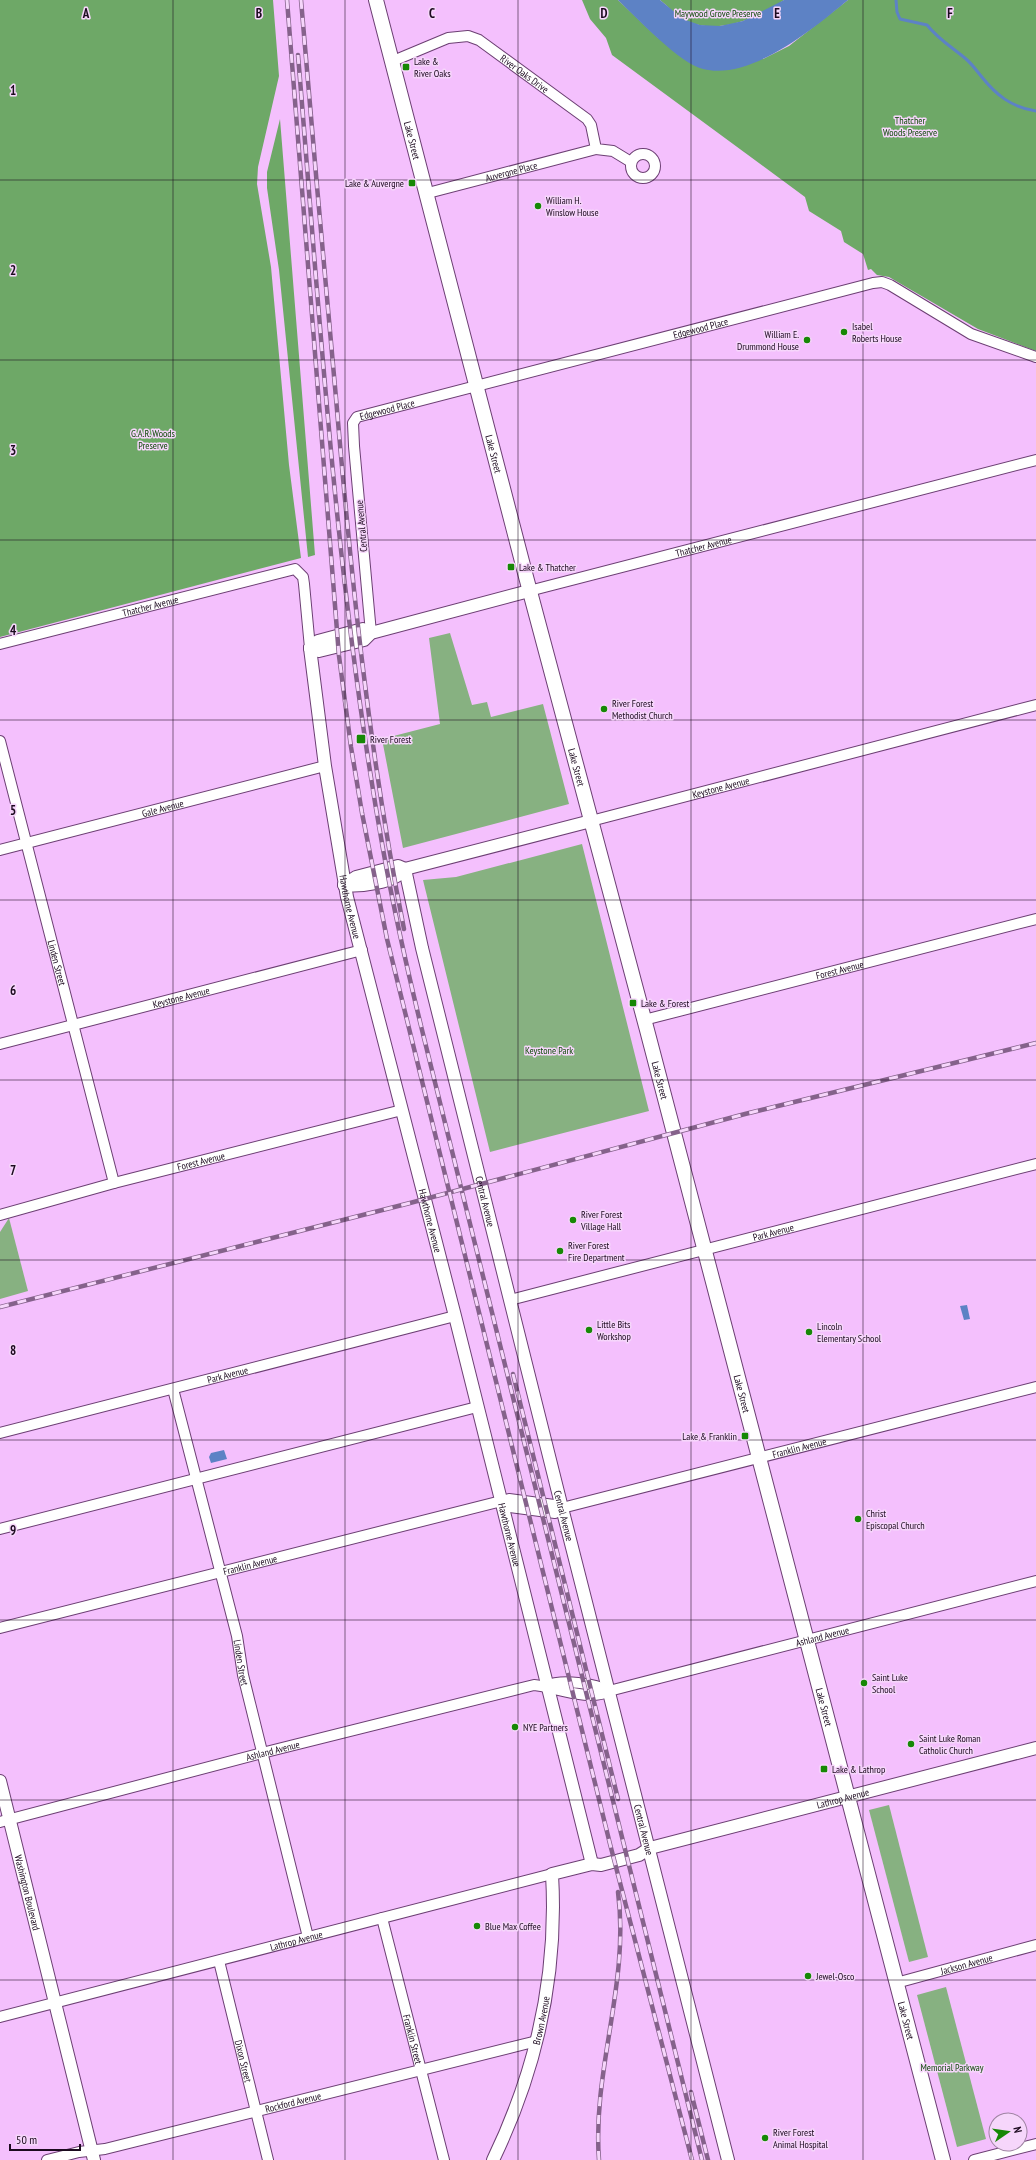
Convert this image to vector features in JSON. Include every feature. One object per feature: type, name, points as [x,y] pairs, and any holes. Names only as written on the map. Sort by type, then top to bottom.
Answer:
[{"type":"main road","name":"Lake Street","points":[[376,0],[428,193],[530,591],[943,2160]]},
{"type":"street","name":"River Oaks Drive","points":[[393,61],[448,38],[468,36],[479,40],[587,119],[591,125],[596,149]]},
{"type":"street","points":[[596,149],[612,151],[631,162]]},
{"type":"street","name":"Auvergne Place","points":[[428,193],[596,149]]},
{"type":"street","name":"Edgewood Place","points":[[354,419],[873,283],[882,282],[890,285],[971,334],[1036,357]]},
{"type":"street","name":"Central Avenue","points":[[354,419],[354,446],[371,633]]},
{"type":"street","name":"Thatcher Avenue","points":[[310,648],[318,641],[363,629],[371,633],[1036,460]]},
{"type":"street","name":"Thatcher Avenue","points":[[0,644],[289,569],[295,569],[300,573]]},
{"type":"street","name":"Hawthorne Avenue","points":[[300,573],[304,584],[310,648],[325,766],[344,885],[362,950],[455,1316],[500,1502],[592,1864]]},
{"type":"street","name":"Keystone Avenue","points":[[344,885],[358,887],[400,876],[405,870],[1036,705]]},
{"type":"street","name":"Linden Street","points":[[0,741],[114,1183]]},
{"type":"street","name":"Gale Avenue","points":[[0,850],[325,766]]},
{"type":"street","name":"Central Avenue","points":[[405,870],[422,948],[562,1508],[650,1848],[728,2160]]},
{"type":"street","name":"Forest Avenue","points":[[644,1020],[1036,919]]},
{"type":"street","name":"Keystone Avenue","points":[[0,1044],[362,950]]},
{"type":"street","name":"Forest Avenue","points":[[0,1215],[114,1183],[402,1110]]},
{"type":"street","name":"Park Avenue","points":[[510,1300],[1036,1164]]},
{"type":"street","name":"Park Avenue","points":[[0,1433],[455,1316]]},
{"type":"street","name":"Franklin Avenue","points":[[0,1628],[219,1571],[500,1502],[510,1507],[556,1513],[562,1508],[1036,1387]]},
{"type":"street","name":"Linden Street","points":[[173,1388],[237,1636],[243,1675],[308,1937]]},
{"type":"street","points":[[0,1529],[196,1480],[477,1406]]},
{"type":"street","name":"Ashland Avenue","points":[[5,1821],[262,1753],[534,1685],[546,1686],[557,1691],[602,1695],[609,1691],[1036,1581]]},
{"type":"street","name":"Lathrop Avenue","points":[[0,2017],[552,1874],[592,1864],[601,1865],[639,1855],[650,1848],[1036,1748]]},
{"type":"street","name":"Washington Boulevard","points":[[0,1782],[5,1821],[55,2003],[93,2155]]},
{"type":"street","name":"Brown Avenue","points":[[494,2160],[520,2098],[537,2041],[548,1992],[553,1926],[552,1874]]},
{"type":"street","name":"Franklin Street","points":[[382,1918],[444,2160]]},
{"type":"street","name":"Jackson Avenue","points":[[896,1983],[1036,1946]]},
{"type":"street","name":"Dixon Street","points":[[219,1961],[268,2160]]},
{"type":"street","name":"Rockford Avenue","points":[[47,2160],[93,2155],[105,2149],[537,2041]]},
{"type":"street","points":[[974,2160],[1036,2144]]},
{"type":"green space","name":"G.A.R. Woods Preserve","points":[[0,0],[273,0],[279,76],[258,167],[257,184],[271,267],[289,465],[301,558],[0,637]]},
{"type":"green space","name":"Thatcher Woods Preserve","points":[[582,0],[618,0],[658,38],[763,59],[789,46],[848,0],[1036,0],[1036,351],[978,329],[889,277],[877,275],[871,269],[868,270],[863,254],[844,242],[841,231],[809,211],[805,197],[612,55],[606,38],[590,19]]},
{"type":"green space","name":"Maywood Grove Preserve","points":[[660,0],[784,0],[749,19],[723,26],[710,26],[697,25],[684,20]]},
{"type":"green space","points":[[280,119],[315,555],[308,557],[279,270],[267,188],[267,172]]},
{"type":"green space","points":[[450,633],[472,705],[487,702],[491,717],[543,704],[569,804],[403,848],[382,739],[440,724],[429,638]]},
{"type":"green space","name":"Keystone Park","points":[[582,844],[649,1111],[490,1152],[423,880],[456,877]]},
{"type":"green space","points":[[9,1218],[28,1291],[0,1299],[0,1232]]},
{"type":"green space","points":[[889,1805],[928,1957],[909,1962],[869,1810]]},
{"type":"green space","name":"Memorial Parkway","points":[[946,1987],[986,2139],[957,2147],[917,1995]]},
{"type":"water","points":[[618,0],[660,0],[683,19],[700,25],[720,26],[743,21],[784,0],[848,0],[818,24],[781,50],[761,60],[741,67],[722,71],[703,69],[693,65],[659,39]]},
{"type":"water","points":[[967,1305],[970,1319],[964,1320],[960,1306]]},
{"type":"water","points":[[224,1450],[227,1459],[211,1463],[209,1457],[211,1453]]},
{"type":"waterway","points":[[896,0],[897,12],[900,19],[927,25],[941,39],[968,61],[998,94],[1019,107],[1036,111]]},
{"type":"railway","points":[[287,0],[339,656],[351,747],[362,813],[387,939],[610,1844],[692,2160]]},
{"type":"railway","points":[[301,0],[348,531],[362,665],[381,797],[404,929]]},
{"type":"railway","points":[[298,55],[322,354],[341,553],[367,751],[387,872],[423,1034],[702,2160]]},
{"type":"railway","points":[[0,1307],[410,1203],[745,1114],[1036,1043]]},
{"type":"railway","points":[[513,1374],[618,1799]]},
{"type":"railway","points":[[599,2160],[598,2126],[601,2093],[619,1960],[620,1926],[618,1892]]},
{"type":"railway","points":[[691,2092],[708,2160]]},
{"type":"place","name":"Lake & River Oaks","points":[[406,67]]},
{"type":"place","name":"Lake & Auvergne","points":[[412,183]]},
{"type":"place","name":"William H. Winslow House","points":[[538,206]]},
{"type":"place","name":"Isabel Roberts House","points":[[844,332]]},
{"type":"place","name":"William E. Drummond House","points":[[807,340]]},
{"type":"place","name":"Lake & Thatcher","points":[[511,567]]},
{"type":"place","name":"River Forest Methodist Church","points":[[604,709]]},
{"type":"place","name":"River Forest","points":[[361,739]]},
{"type":"place","name":"Lake & Forest","points":[[633,1003]]},
{"type":"place","name":"River Forest Village Hall","points":[[573,1220]]},
{"type":"place","name":"River Forest Fire Department","points":[[560,1251]]},
{"type":"place","name":"Little Bits Workshop","points":[[589,1330]]},
{"type":"place","name":"Lincoln Elementary School","points":[[809,1332]]},
{"type":"place","name":"Lake & Franklin","points":[[745,1436]]},
{"type":"place","name":"Christ Episcopal Church","points":[[858,1519]]},
{"type":"place","name":"Saint Luke School","points":[[864,1683]]},
{"type":"place","name":"NYE Partners","points":[[515,1727]]},
{"type":"place","name":"Saint Luke Roman Catholic Church","points":[[911,1744]]},
{"type":"place","name":"Lake & Lathrop","points":[[824,1769]]},
{"type":"place","name":"Blue Max Coffee","points":[[477,1926]]},
{"type":"place","name":"Jewel-Osco","points":[[808,1976]]},
{"type":"place","name":"River Forest Animal Hospital","points":[[765,2138]]}]
